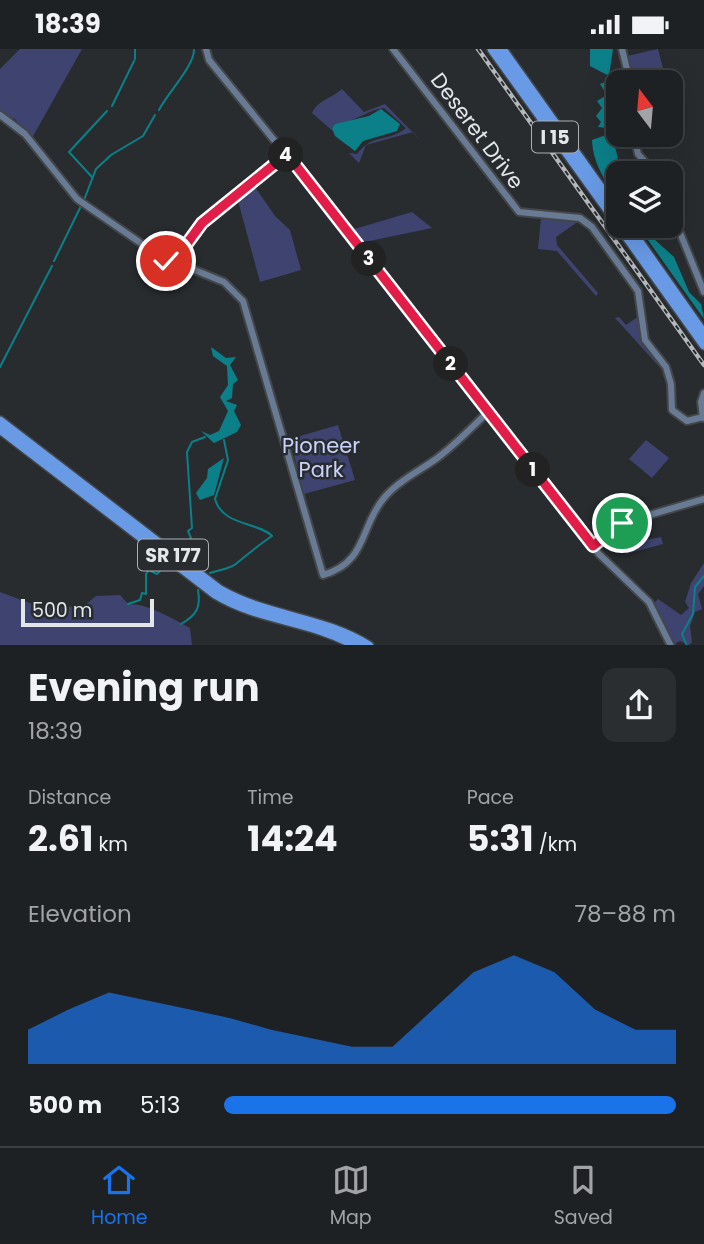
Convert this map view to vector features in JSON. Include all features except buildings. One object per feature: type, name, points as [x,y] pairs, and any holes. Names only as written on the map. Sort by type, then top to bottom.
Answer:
[{"type":"highway","name":"I 15","points":[[492,49],[606,208]]},
{"type":"highway","name":"I 15","points":[[502,49],[606,195]]},
{"type":"highway","name":"I 15","points":[[627,238],[704,345]]},
{"type":"highway","points":[[636,238],[704,334]]},
{"type":"highway","name":"SR 177","points":[[0,422],[226,593],[262,609],[332,627],[367,645]]},
{"type":"highway","name":"SR 177","points":[[0,429],[215,594],[249,611],[324,631],[354,645]]},
{"type":"street","name":"Deseret Drive","points":[[393,49],[519,212],[580,218],[592,226],[638,291],[645,340],[666,367],[671,384],[672,410],[687,421],[703,419]]},
{"type":"street","points":[[622,49],[627,70]]},
{"type":"street","points":[[206,50],[209,60],[287,154],[593,546],[649,602],[670,645]]},
{"type":"street","points":[[0,115],[26,134],[77,199],[150,253],[224,282],[237,293],[248,312],[323,575],[346,566],[367,535],[378,506],[387,494],[444,452],[488,412]]},
{"type":"street","points":[[177,262],[202,223],[287,154]]},
{"type":"street","points":[[682,238],[704,292]]},
{"type":"street","points":[[703,419],[701,402],[704,393]]},
{"type":"street","points":[[593,546],[622,523],[704,499]]},
{"type":"green space","points":[[20,49],[82,49],[32,138],[15,119],[0,113],[0,69]]},
{"type":"green space","points":[[658,49],[663,70],[631,70],[627,56]]},
{"type":"green space","points":[[342,89],[364,112],[385,104],[412,132],[366,145],[406,128],[384,108],[335,124],[332,128],[334,132],[312,113],[318,105]]},
{"type":"green space","points":[[366,145],[359,163],[349,153],[357,154]]},
{"type":"green space","points":[[253,184],[275,216],[290,230],[301,270],[260,282],[237,197]]},
{"type":"green space","points":[[412,212],[432,228],[360,243],[351,230]]},
{"type":"green space","points":[[541,218],[579,221],[556,237],[557,245],[598,293],[596,296],[557,251],[538,249]]},
{"type":"green space","points":[[639,316],[642,342],[662,365],[665,373],[615,318],[619,317],[626,325]]},
{"type":"green space","name":"Pioneer Park","points":[[338,425],[355,480],[304,494],[290,439]]},
{"type":"green space","points":[[646,440],[669,458],[652,478],[629,459]]},
{"type":"green space","points":[[641,520],[646,540],[661,537],[663,544],[626,554],[619,529]]},
{"type":"green space","points":[[704,563],[704,586],[698,594],[702,609],[695,612],[690,626],[692,642],[689,645],[680,641],[673,645],[653,604],[658,599],[681,615],[689,608],[685,602],[691,583]]},
{"type":"green space","points":[[0,592],[43,608],[84,606],[96,596],[120,595],[128,604],[152,609],[190,628],[192,645],[0,645]]},
{"type":"shaded area","points":[[590,49],[613,49],[610,70],[606,70],[606,74],[590,66]]},
{"type":"shaded area","points":[[606,82],[606,93],[600,84]]},
{"type":"shaded area","points":[[606,96],[606,128],[598,127],[601,122],[596,116],[602,108],[597,101]]},
{"type":"shaded area","points":[[381,109],[400,124],[397,131],[363,141],[355,151],[335,136],[332,128],[335,124],[369,116]]},
{"type":"shaded area","points":[[606,135],[606,147],[615,147],[617,161],[606,161],[606,182],[597,163],[592,140]]},
{"type":"shaded area","points":[[647,238],[654,238],[674,257],[689,292],[701,304],[704,319]]},
{"type":"shaded area","points":[[211,347],[226,358],[236,357],[230,365],[238,380],[233,384],[232,398],[226,401],[237,405],[234,411],[241,425],[237,432],[214,443],[201,431],[210,435],[219,431],[228,411],[220,397],[228,385],[227,366],[213,356]]},
{"type":"shaded area","points":[[224,458],[214,495],[200,500],[196,493],[207,478],[208,469]]},
{"type":"waterway","points":[[135,49],[135,59]]},
{"type":"waterway","points":[[159,110],[185,72],[194,50]]},
{"type":"waterway","points":[[112,106],[134,61]]},
{"type":"waterway","points":[[92,177],[69,152],[107,111]]},
{"type":"waterway","points":[[84,200],[96,169],[111,155],[143,136],[155,115]]},
{"type":"waterway","points":[[54,261],[81,206]]},
{"type":"waterway","points":[[0,367],[52,266]]},
{"type":"waterway","points":[[177,552],[191,538],[188,531],[192,528],[187,452],[192,442],[205,437]]},
{"type":"waterway","points":[[210,573],[234,565],[272,536],[266,531],[233,519],[219,508],[215,499],[228,460],[224,440]]},
{"type":"waterway","points":[[128,604],[140,600],[142,593],[146,594],[146,574],[149,570],[157,574],[167,564]]},
{"type":"waterway","points":[[687,645],[682,634],[693,614],[695,587],[704,576]]},
{"type":"waterway","points":[[181,624],[197,610],[198,590]]},
{"type":"railway","points":[[478,49],[704,365]]},
{"type":"route","points":[[166,261],[175,260],[181,255],[202,223],[287,154],[593,546],[622,523]]}]
